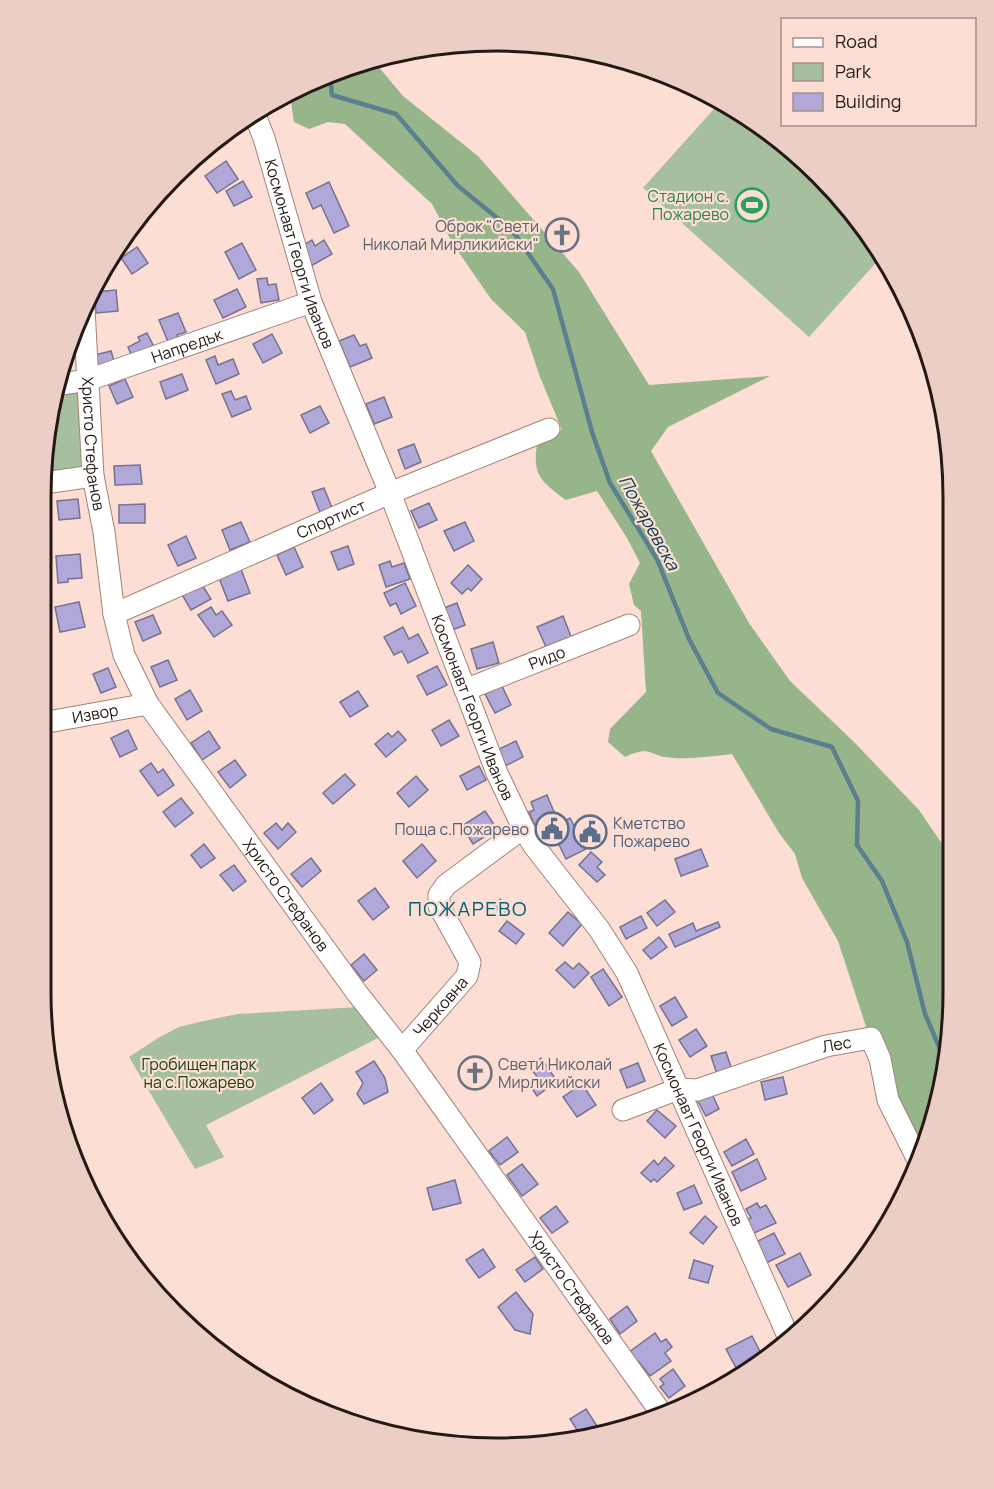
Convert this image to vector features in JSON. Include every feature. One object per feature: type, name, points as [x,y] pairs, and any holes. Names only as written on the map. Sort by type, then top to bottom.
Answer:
[{"type":"street","name":"Космонавт Георги Иванов","points":[[257,121],[311,302],[390,493],[497,773],[534,846],[599,928],[627,973],[786,1331]]},
{"type":"street","name":"Напредък","points":[[66,383],[88,380],[311,302]]},
{"type":"street","name":"Христо Стефанов","points":[[85,326],[93,476],[104,532],[114,614],[124,655],[148,704],[357,993],[402,1050],[658,1408]]},
{"type":"street","name":"Спортист","points":[[114,614],[390,493],[549,429]]},
{"type":"street","points":[[52,482],[93,476]]},
{"type":"street","name":"Ридо","points":[[465,690],[629,625]]},
{"type":"street","name":"Извор","points":[[51,721],[148,704]]},
{"type":"street","name":"Черковна","points":[[402,1050],[467,976],[470,962],[439,906],[439,895],[446,885],[523,828]]},
{"type":"street","name":"Лес","points":[[678,1089],[697,1090],[826,1046],[871,1038],[880,1059],[888,1100],[913,1151]]},
{"type":"street","points":[[623,1110],[678,1089]]},
{"type":"green space","points":[[379,67],[403,96],[478,156],[579,272],[649,385],[770,376],[668,427],[651,451],[749,623],[790,681],[853,741],[919,810],[943,845],[942,1021],[928,1107],[913,1153],[874,1051],[838,941],[802,878],[795,854],[779,833],[732,754],[674,758],[646,751],[625,757],[608,742],[610,729],[646,692],[641,611],[634,605],[629,584],[640,563],[597,491],[566,500],[539,474],[536,460],[538,438],[562,430],[540,377],[525,332],[491,299],[453,244],[432,204],[345,124],[328,122],[309,129],[294,122],[291,102],[326,85]]},
{"type":"green space","name":"Стадион с. Пожарево","points":[[715,108],[769,143],[812,182],[851,225],[876,263],[809,337],[643,188]]},
{"type":"green space","points":[[79,390],[89,469],[52,473],[55,439],[64,392]]},
{"type":"green space","name":"Гробищен парк на с.Пожарево","points":[[359,1007],[380,1037],[206,1125],[224,1157],[195,1169],[129,1057],[179,1027],[199,1022],[237,1014]]},
{"type":"building","points":[[226,161],[238,179],[217,193],[205,176]]},
{"type":"building","points":[[243,181],[252,197],[234,206],[226,191]]},
{"type":"building","points":[[329,182],[349,226],[334,233],[321,205],[313,209],[306,193]]},
{"type":"building","points":[[312,240],[315,246],[324,240],[332,254],[311,266],[300,247]]},
{"type":"building","points":[[242,243],[256,270],[239,279],[225,252]]},
{"type":"building","points":[[137,247],[148,263],[132,274],[121,258]]},
{"type":"building","points":[[267,278],[268,285],[276,284],[279,300],[261,303],[257,279]]},
{"type":"building","points":[[237,289],[246,307],[223,318],[214,300]]},
{"type":"building","points":[[116,290],[118,311],[96,313],[95,304],[102,291]]},
{"type":"building","points":[[178,313],[186,332],[177,335],[179,340],[169,344],[159,320]]},
{"type":"building","points":[[147,333],[155,349],[133,359],[128,347],[140,341],[138,337]]},
{"type":"building","points":[[272,334],[282,353],[263,363],[253,344]]},
{"type":"building","points":[[354,335],[360,346],[366,344],[372,358],[350,367],[339,341]]},
{"type":"building","points":[[111,351],[116,367],[100,372],[95,355]]},
{"type":"building","points":[[215,356],[218,365],[233,359],[239,374],[216,384],[206,360]]},
{"type":"building","points":[[182,374],[188,390],[166,399],[160,382]]},
{"type":"building","points":[[125,379],[133,397],[117,404],[109,386]]},
{"type":"building","points":[[231,391],[235,400],[246,396],[251,409],[232,417],[222,394]]},
{"type":"building","points":[[384,397],[392,417],[374,424],[366,404]]},
{"type":"building","points":[[320,406],[329,423],[310,433],[301,415]]},
{"type":"building","points":[[414,444],[421,462],[405,469],[398,450]]},
{"type":"building","points":[[140,465],[142,484],[115,485],[114,466]]},
{"type":"building","points":[[324,488],[333,510],[321,515],[312,492]]},
{"type":"building","points":[[78,499],[80,518],[59,520],[57,501]]},
{"type":"building","points":[[429,503],[437,520],[419,528],[411,511]]},
{"type":"building","points":[[145,504],[145,523],[119,523],[119,505]]},
{"type":"building","points":[[241,522],[250,542],[230,550],[222,530]]},
{"type":"building","points":[[465,522],[474,541],[454,551],[444,531]]},
{"type":"building","points":[[186,536],[196,558],[178,566],[168,545]]},
{"type":"building","points":[[348,546],[354,564],[338,570],[331,552]]},
{"type":"building","points":[[294,547],[303,567],[286,575],[277,555]]},
{"type":"building","points":[[80,554],[82,578],[68,579],[68,582],[58,583],[56,556]]},
{"type":"building","points":[[390,561],[392,567],[404,563],[410,579],[386,587],[379,565]]},
{"type":"building","points":[[468,565],[482,579],[471,591],[468,588],[462,594],[451,583]]},
{"type":"building","points":[[241,569],[250,593],[228,601],[219,578]]},
{"type":"building","points":[[199,580],[211,599],[191,610],[180,591]]},
{"type":"building","points":[[405,583],[416,606],[401,614],[396,603],[390,606],[384,593]]},
{"type":"building","points":[[79,602],[85,627],[60,632],[55,607]]},
{"type":"building","points":[[457,603],[465,625],[452,630],[444,608]]},
{"type":"building","points":[[211,607],[216,615],[222,611],[232,625],[214,637],[198,615]]},
{"type":"building","points":[[153,615],[161,633],[143,641],[135,622]]},
{"type":"building","points":[[563,616],[572,639],[547,649],[537,627]]},
{"type":"building","points":[[403,627],[409,639],[418,634],[428,653],[408,663],[402,651],[394,655],[384,637]]},
{"type":"building","points":[[493,642],[499,663],[477,669],[471,649]]},
{"type":"building","points":[[168,660],[177,680],[160,687],[151,667]]},
{"type":"building","points":[[437,666],[447,685],[427,695],[417,676]]},
{"type":"building","points":[[108,668],[116,687],[101,693],[93,674]]},
{"type":"building","points":[[502,686],[511,705],[495,713],[485,694]]},
{"type":"building","points":[[190,690],[202,711],[187,720],[175,699]]},
{"type":"building","points":[[358,691],[368,706],[350,717],[340,702]]},
{"type":"building","points":[[449,720],[459,736],[441,746],[432,730]]},
{"type":"building","points":[[128,730],[137,749],[120,757],[111,738]]},
{"type":"building","points":[[209,731],[220,748],[202,760],[191,743]]},
{"type":"building","points":[[398,731],[406,740],[386,757],[375,744],[388,733],[392,737]]},
{"type":"building","points":[[516,741],[523,757],[505,766],[497,750]]},
{"type":"building","points":[[235,760],[246,775],[230,788],[218,772]]},
{"type":"building","points":[[151,763],[158,773],[163,769],[174,785],[158,796],[140,771]]},
{"type":"building","points":[[479,766],[486,780],[467,790],[460,776]]},
{"type":"building","points":[[345,774],[355,785],[333,804],[323,793]]},
{"type":"building","points":[[416,776],[428,790],[409,807],[397,793]]},
{"type":"building","points":[[547,795],[557,819],[536,828],[529,812],[534,810],[531,802]]},
{"type":"building","points":[[181,798],[193,813],[175,827],[163,812]]},
{"type":"building","points":[[485,811],[497,829],[473,844],[462,826]]},
{"type":"building","points":[[570,818],[577,831],[581,828],[586,829],[591,836],[588,842],[583,844],[586,849],[566,859],[551,828]]},
{"type":"building","points":[[276,823],[282,830],[288,823],[296,832],[278,849],[264,833]]},
{"type":"building","points":[[204,844],[215,858],[201,868],[191,855]]},
{"type":"building","points":[[422,844],[436,861],[417,878],[403,861]]},
{"type":"building","points":[[701,849],[708,866],[681,876],[675,859]]},
{"type":"building","points":[[591,852],[602,862],[597,867],[605,875],[597,882],[579,865]]},
{"type":"building","points":[[311,858],[321,871],[302,887],[291,874]]},
{"type":"building","points":[[234,865],[246,881],[233,891],[220,875]]},
{"type":"building","points":[[375,888],[389,907],[373,920],[358,901]]},
{"type":"building","points":[[500,899],[510,907],[504,914],[494,907]]},
{"type":"building","points":[[665,900],[675,912],[657,926],[647,913]]},
{"type":"building","points":[[568,912],[582,924],[563,946],[549,933]]},
{"type":"building","points":[[641,916],[647,928],[626,939],[620,927]]},
{"type":"building","points":[[507,921],[524,934],[516,944],[499,931]]},
{"type":"building","points":[[718,922],[720,927],[675,947],[669,934],[693,923],[696,931]]},
{"type":"building","points":[[659,937],[667,947],[651,959],[643,950]]},
{"type":"building","points":[[364,954],[377,970],[364,981],[351,965]]},
{"type":"building","points":[[565,962],[573,969],[579,963],[589,973],[574,988],[556,970]]},
{"type":"building","points":[[603,969],[622,997],[609,1006],[591,977]]},
{"type":"building","points":[[675,997],[687,1017],[672,1026],[660,1006]]},
{"type":"building","points":[[696,1029],[707,1046],[690,1057],[679,1040]]},
{"type":"building","points":[[726,1052],[732,1070],[717,1074],[711,1056]]},
{"type":"building","points":[[541,1058],[557,1081],[537,1096],[531,1087],[540,1081],[530,1067]]},
{"type":"building","name":"Свети Николай Мирликийски","points":[[473,1059],[489,1075],[477,1088],[460,1071],[462,1064]]},
{"type":"building","points":[[374,1061],[385,1078],[388,1092],[364,1104],[357,1094],[363,1083],[356,1072]]},
{"type":"building","points":[[638,1063],[645,1081],[627,1088],[620,1070]]},
{"type":"building","points":[[783,1077],[787,1094],[765,1100],[761,1082]]},
{"type":"building","points":[[321,1083],[333,1100],[314,1114],[302,1098]]},
{"type":"building","points":[[582,1084],[596,1105],[577,1117],[563,1097]]},
{"type":"building","points":[[711,1092],[719,1109],[706,1116],[697,1100]]},
{"type":"building","points":[[657,1110],[676,1126],[665,1138],[647,1121]]},
{"type":"building","points":[[507,1137],[518,1152],[500,1165],[489,1151]]},
{"type":"building","points":[[746,1139],[754,1154],[732,1166],[724,1152]]},
{"type":"building","points":[[665,1157],[674,1166],[657,1182],[654,1179],[651,1182],[641,1173],[654,1160],[658,1165]]},
{"type":"building","points":[[757,1159],[766,1179],[741,1191],[732,1172]]},
{"type":"building","points":[[522,1164],[538,1184],[522,1196],[507,1175]]},
{"type":"building","points":[[455,1180],[461,1203],[433,1210],[427,1188]]},
{"type":"building","points":[[694,1185],[702,1203],[684,1210],[677,1193]]},
{"type":"building","points":[[757,1203],[760,1208],[766,1205],[776,1223],[752,1234],[745,1221],[751,1218],[746,1209]]},
{"type":"building","points":[[556,1206],[568,1222],[552,1233],[540,1218]]},
{"type":"building","points":[[705,1216],[717,1227],[703,1244],[690,1233]]},
{"type":"building","points":[[774,1233],[785,1254],[766,1263],[756,1242]]},
{"type":"building","points":[[483,1249],[495,1267],[479,1278],[466,1260]]},
{"type":"building","points":[[800,1253],[811,1275],[788,1287],[776,1265]]},
{"type":"building","points":[[535,1257],[543,1269],[525,1282],[516,1270]]},
{"type":"building","points":[[694,1260],[713,1266],[708,1283],[689,1278]]},
{"type":"building","points":[[516,1292],[533,1314],[530,1334],[515,1330],[498,1307]]},
{"type":"building","points":[[627,1306],[637,1321],[620,1334],[610,1319]]},
{"type":"building","points":[[655,1333],[661,1342],[666,1339],[672,1347],[665,1353],[671,1361],[650,1376],[639,1362],[633,1367],[624,1356]]},
{"type":"building","points":[[752,1336],[760,1352],[736,1368],[726,1349]]},
{"type":"building","points":[[673,1369],[685,1386],[669,1398],[660,1387],[664,1384],[660,1379]]},
{"type":"building","points":[[586,1409],[597,1426],[577,1430],[570,1419]]},
{"type":"waterway","name":"Пожаревска","points":[[331,83],[332,95],[396,114],[458,186],[512,230],[553,289],[592,432],[610,483],[657,559],[689,639],[718,693],[771,729],[832,747],[858,801],[857,845],[882,881],[907,942],[925,1014],[939,1047]]},
{"type":"place","name":"Стадион с. Пожарево","points":[[752,205]]},
{"type":"place","name":"Оброк \"Свети Николай Мирликийски\"","points":[[562,235]]},
{"type":"place","name":"Поща с.Пожарево","points":[[552,829]]},
{"type":"place","name":"Кметство Пожарево","points":[[590,832]]},
{"type":"place","name":"Свети Николай Мирликийски","points":[[475,1073]]},
{"type":"district","name":"ПОЖАРЕВО","points":[[468,909]]}]
